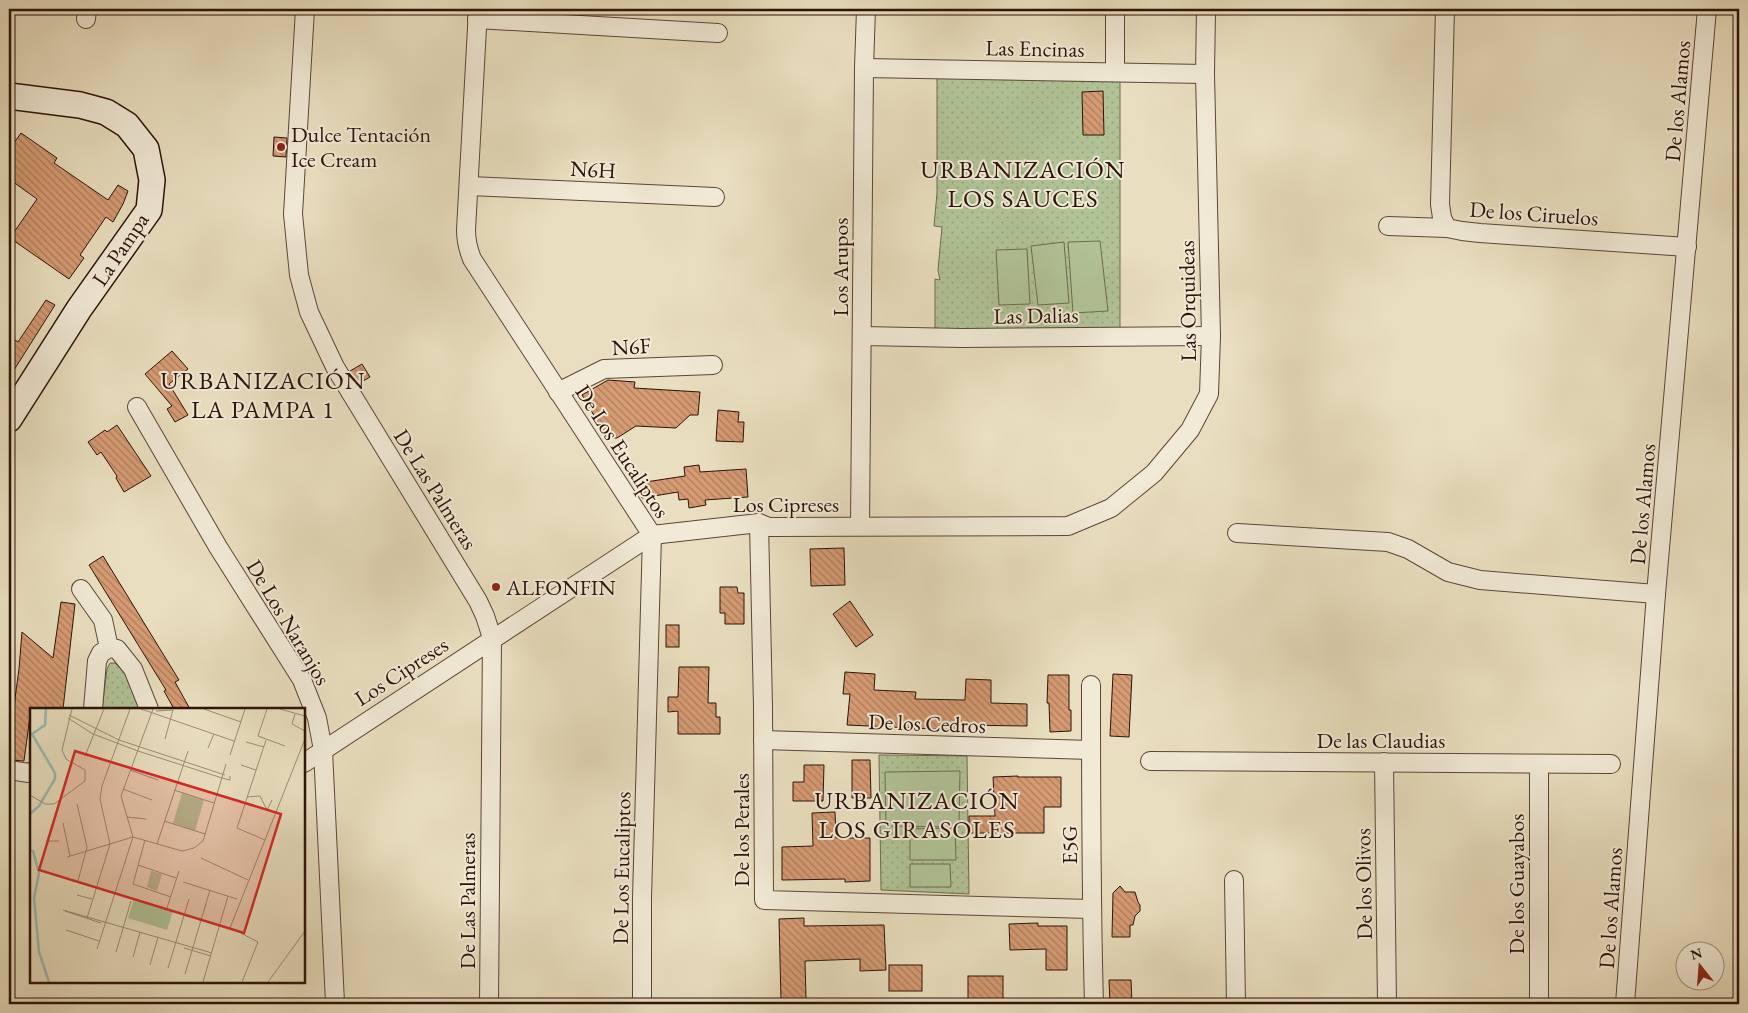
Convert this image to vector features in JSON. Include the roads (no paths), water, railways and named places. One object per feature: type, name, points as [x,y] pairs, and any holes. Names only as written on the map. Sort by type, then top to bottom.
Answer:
[{"type":"street","name":"De Las Palmeras","points":[[305,9],[293,214],[300,275],[309,312],[335,367],[478,601],[492,638],[489,1004]]},
{"type":"street","name":"Los Arupos","points":[[860,526],[866,9]]},
{"type":"street","points":[[1115,9],[1115,72]]},
{"type":"street","name":"Las Orquideas","points":[[1068,526],[1111,508],[1154,472],[1190,430],[1209,394],[1211,336],[1205,74],[1206,9]]},
{"type":"street","name":"De los Ciruelos","points":[[1445,9],[1440,204],[1442,218],[1448,228],[1480,233],[1688,247]]},
{"type":"street","name":"De los Alamos","points":[[1625,1004],[1656,594],[1688,247],[1707,9]]},
{"type":"street","points":[[477,14],[718,33]]},
{"type":"street","name":"De Los Eucaliptos","points":[[477,14],[468,186],[466,241],[468,250],[652,535],[642,899],[642,1004]]},
{"type":"street","name":"Las Encinas","points":[[864,68],[1205,74]]},
{"type":"street","name":"La Pampa","points":[[9,96],[80,105],[106,112],[127,125],[146,150],[152,180],[149,210],[80,310],[9,419]]},
{"type":"street","name":"N6H","points":[[468,186],[715,197]]},
{"type":"street","points":[[1388,226],[1448,228]]},
{"type":"street","name":"Las Dalias","points":[[862,336],[962,338],[1211,336]]},
{"type":"street","name":"N6F","points":[[558,392],[604,369],[712,365]]},
{"type":"street","name":"De Los Naranjos","points":[[137,407],[218,547],[302,680],[317,718],[323,750],[335,1003]]},
{"type":"street","name":"Los Cipreses","points":[[305,762],[492,638],[652,535],[759,523],[769,528],[1068,526]]},
{"type":"street","name":"De los Perales","points":[[759,523],[764,900],[1091,909]]},
{"type":"street","points":[[1237,533],[1388,542],[1408,549],[1448,572],[1480,580],[1656,594]]},
{"type":"street","points":[[81,588],[103,620],[109,648]]},
{"type":"street","points":[[93,708],[98,661],[101,654],[109,648],[117,649],[133,669],[149,708]]},
{"type":"street","name":"E5G","points":[[1090,685],[1091,909],[1094,1004]]},
{"type":"street","name":"De los Cedros","points":[[763,740],[1090,750]]},
{"type":"street","name":"De las Claudias","points":[[1150,761],[1611,764]]},
{"type":"street","name":"De los Olivos","points":[[1384,762],[1387,1004]]},
{"type":"street","name":"De los Guayabos","points":[[1539,764],[1539,1004]]},
{"type":"street","points":[[9,770],[30,772]]},
{"type":"street","points":[[1234,880],[1236,1004]]},
{"type":"place","name":"Dulce Tentación Ice Cream","points":[[281,147]]},
{"type":"place","name":"ALFONFIN","points":[[496,587]]},
{"type":"district","name":"URBANIZACIÓN LOS SAUCES","points":[[1023,184]]},
{"type":"district","name":"URBANIZACIÓN LA PAMPA 1","points":[[263,394]]},
{"type":"district","name":"URBANIZACIÓN LOS GIRASOLES","points":[[917,814]]}]
